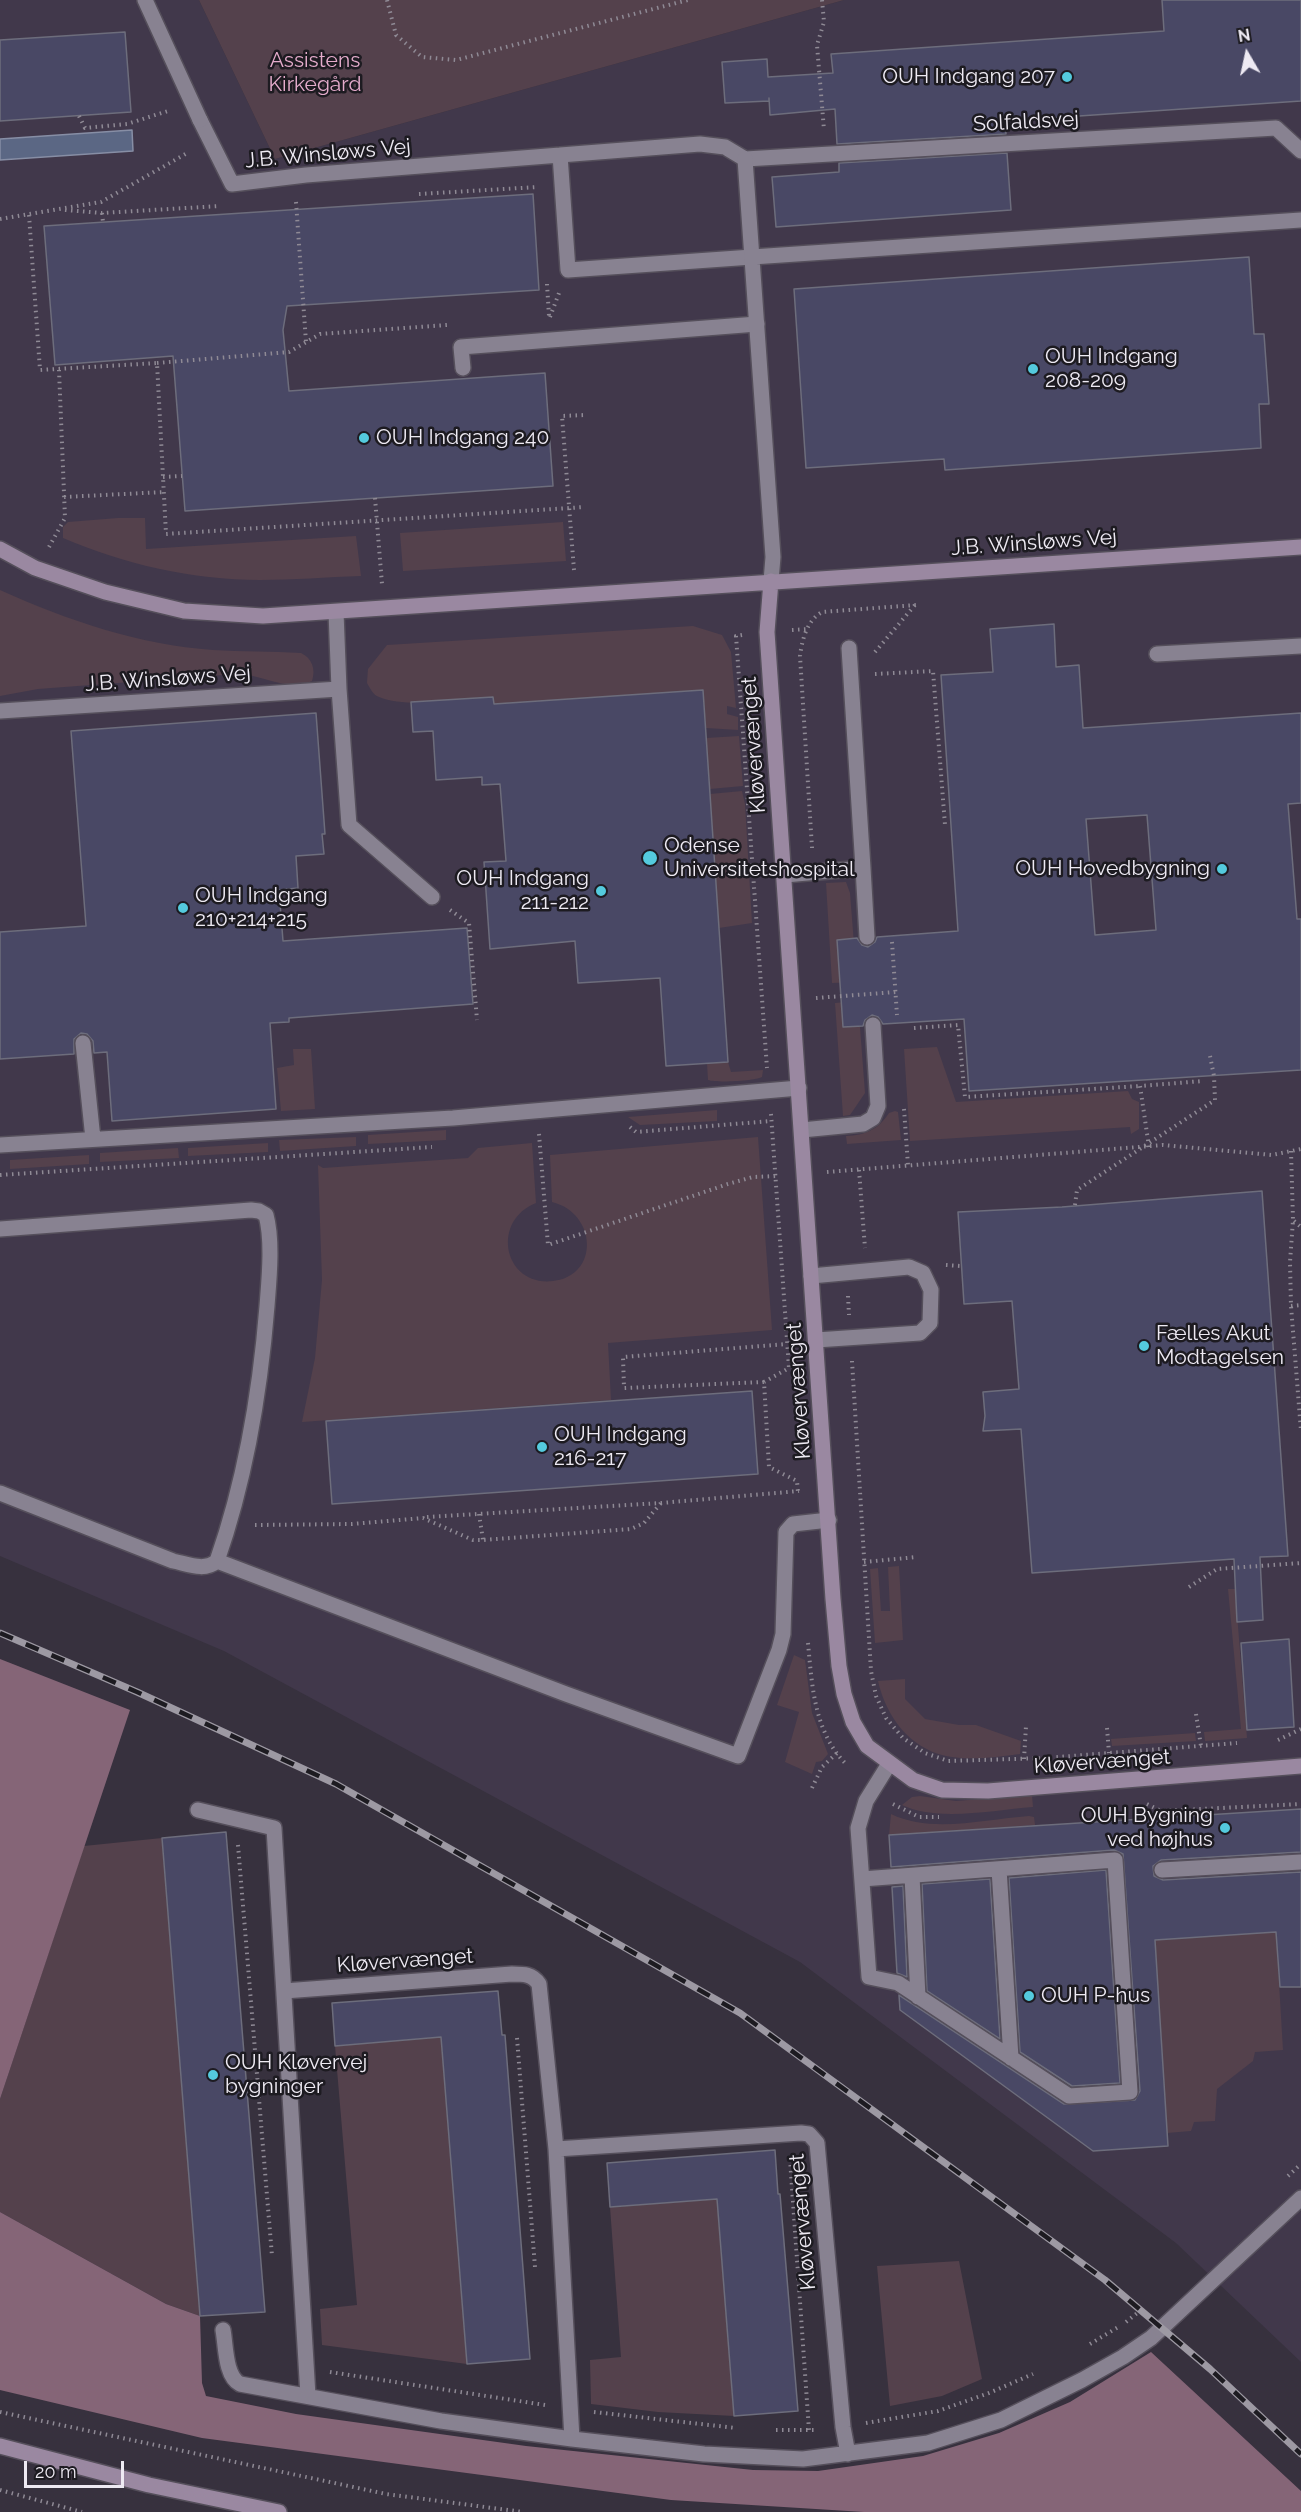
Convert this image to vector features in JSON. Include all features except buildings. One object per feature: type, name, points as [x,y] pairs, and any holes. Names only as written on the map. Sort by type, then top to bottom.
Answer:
[{"type":"street","name":"J.B. Winsløws Vej","points":[[145,0],[209,140],[232,184],[306,175],[700,144],[724,147],[745,159]]},
{"type":"street","name":"Solfaldsvej","points":[[745,159],[1276,128],[1301,151]]},
{"type":"street","points":[[560,155],[568,270],[1301,220]]},
{"type":"street","points":[[745,159],[772,556],[771,581]]},
{"type":"street","points":[[463,368],[461,347],[757,324]]},
{"type":"street","name":"J.B. Winsløws Vej","points":[[0,549],[35,568],[105,592],[184,611],[263,616],[1301,547]]},
{"type":"street","name":"Kløvervænget","points":[[771,581],[767,632],[838,1655],[844,1694],[853,1722],[867,1746],[889,1764],[913,1780],[942,1790],[987,1791],[1301,1766]]},
{"type":"street","points":[[336,612],[349,825],[432,897]]},
{"type":"street","points":[[1156,654],[1301,646]]},
{"type":"street","points":[[849,648],[867,938]]},
{"type":"street","name":"J.B. Winsløws Vej","points":[[0,711],[339,689]]},
{"type":"street","points":[[784,875],[863,868]]},
{"type":"street","points":[[802,1130],[862,1124],[873,1118],[878,1106],[873,1025]]},
{"type":"street","points":[[83,1043],[93,1139]]},
{"type":"street","points":[[0,1145],[453,1118],[799,1088]]},
{"type":"street","points":[[0,1229],[251,1210],[266,1215],[268,1288],[262,1364],[250,1441],[230,1524],[217,1561]]},
{"type":"street","points":[[811,1276],[909,1268],[923,1273],[931,1290],[932,1301],[930,1323],[920,1333],[816,1340]]},
{"type":"street","points":[[0,1493],[173,1561],[197,1567],[217,1561],[566,1694],[738,1756],[783,1634],[786,1532],[793,1524],[829,1520]]},
{"type":"street","points":[[862,1879],[1115,1860],[1130,2092],[1069,2096],[898,1983],[869,1977],[858,1828],[866,1801],[889,1764]]},
{"type":"street","points":[[198,1810],[274,1828],[308,2396]]},
{"type":"street","points":[[1162,1870],[1301,1862]]},
{"type":"street","points":[[999,1869],[1011,2058]]},
{"type":"street","points":[[912,1876],[918,1998]]},
{"type":"street","name":"Kløvervænget","points":[[284,1991],[512,1974],[525,1974],[534,1978],[539,1984],[556,2149],[572,2439]]},
{"type":"street","name":"Kløvervænget","points":[[556,2149],[789,2133],[809,2134],[817,2143],[843,2427],[848,2454]]},
{"type":"street","points":[[223,2330],[230,2371],[235,2381],[240,2384],[441,2421],[572,2439],[704,2454],[770,2458],[803,2459],[848,2454],[928,2444],[1001,2420],[1043,2401],[1124,2357],[1151,2338],[1301,2198]]},
{"type":"street","points":[[0,2446],[149,2485],[279,2512]]},
{"type":"path","points":[[387,0],[396,35],[422,57],[456,60],[688,0]]},
{"type":"path","points":[[822,0],[824,22],[817,45],[826,154]]},
{"type":"path","points":[[79,116],[85,128],[127,124],[192,103]]},
{"type":"path","points":[[0,219],[65,210],[101,202],[209,140]]},
{"type":"path","points":[[412,194],[540,187]]},
{"type":"path","points":[[285,202],[308,200]]},
{"type":"path","points":[[296,201],[306,342]]},
{"type":"path","points":[[65,210],[102,213],[231,205]]},
{"type":"path","points":[[102,213],[103,222]]},
{"type":"path","points":[[29,215],[40,370],[289,352],[320,334],[458,324]]},
{"type":"path","points":[[549,318],[568,270]]},
{"type":"path","points":[[547,282],[549,318]]},
{"type":"path","points":[[538,319],[549,318]]},
{"type":"path","points":[[157,363],[166,534],[585,507]]},
{"type":"path","points":[[35,568],[57,535],[64,518],[59,370]]},
{"type":"path","points":[[576,595],[562,416],[585,415]]},
{"type":"path","points":[[163,477],[182,476]]},
{"type":"path","points":[[64,497],[164,492]]},
{"type":"path","points":[[375,498],[384,609]]},
{"type":"path","points":[[814,871],[800,656],[802,642],[813,616],[822,612],[916,605],[850,679]]},
{"type":"path","points":[[879,673],[933,671],[945,825]]},
{"type":"path","points":[[432,897],[469,923],[477,1020]]},
{"type":"path","points":[[841,996],[896,993],[891,931]]},
{"type":"path","points":[[914,1028],[958,1025],[964,1097],[1203,1081]]},
{"type":"path","points":[[1076,1205],[1077,1190],[1215,1100],[1210,1056]]},
{"type":"path","points":[[1140,1086],[1149,1147]]},
{"type":"path","points":[[537,1110],[548,1245],[728,1184],[753,1178],[1163,1145],[1272,1155],[1301,1149]]},
{"type":"path","points":[[1291,1151],[1293,1220],[1290,1262],[1291,1306],[1301,1431]]},
{"type":"path","points":[[859,1170],[865,1253]]},
{"type":"path","points":[[1293,1220],[1301,1227]]},
{"type":"path","points":[[1291,1306],[1301,1305]]},
{"type":"path","points":[[764,1382],[624,1388],[622,1357],[787,1344]]},
{"type":"path","points":[[858,1474],[871,1671],[876,1696],[886,1718],[903,1738],[925,1754],[948,1761],[1024,1759],[1246,1743]]},
{"type":"path","points":[[230,1524],[352,1524],[661,1503],[827,1488]]},
{"type":"path","points":[[423,1518],[473,1540],[483,1540],[631,1529],[644,1523],[661,1503]]},
{"type":"path","points":[[479,1514],[483,1540]]},
{"type":"path","points":[[864,1562],[917,1557]]},
{"type":"path","points":[[1189,1587],[1217,1569],[1301,1563]]},
{"type":"path","points":[[1196,1714],[1201,1746]]},
{"type":"path","points":[[1024,1759],[1026,1726]]},
{"type":"path","points":[[1107,1728],[1109,1753]]},
{"type":"path","points":[[1269,1741],[1281,1740],[1301,1729]]},
{"type":"path","points":[[812,1788],[822,1767],[837,1753]]},
{"type":"path","points":[[236,1819],[272,2257]]},
{"type":"path","points":[[516,2032],[536,2277]]},
{"type":"path","points":[[789,2133],[809,2430]]},
{"type":"path","points":[[1083,2348],[1123,2324]]},
{"type":"path","points":[[308,2368],[570,2409],[744,2429]]},
{"type":"path","points":[[767,2430],[843,2427],[938,2411],[989,2393],[1042,2370]]},
{"type":"path","points":[[545,2394],[546,2405]]},
{"type":"path","points":[[0,2412],[386,2494],[524,2512]]},
{"type":"path","points":[[0,2490],[82,2512]]},
{"type":"shaded area","name":"Odense Universitetshospital","points":[[0,0],[199,0],[275,159],[844,0],[1301,0],[1301,2362],[1176,2243],[800,1962],[224,1651],[0,1556]]},
{"type":"shaded area","points":[[0,1659],[130,1710],[0,2099]]},
{"type":"shaded area","points":[[0,2212],[166,2304],[200,2316],[202,2383],[206,2396],[296,2414],[526,2446],[753,2470],[818,2471],[923,2456],[999,2433],[1070,2402],[1151,2352],[1301,2491],[1301,2512],[864,2512],[671,2500],[202,2438],[0,2390]]},
{"type":"green space","name":"Assistens Kirkegård","points":[[199,0],[844,0],[275,159]]},
{"type":"green space","points":[[145,518],[146,549],[356,536],[361,576],[260,580],[184,574],[110,556],[63,538],[63,527],[68,522]]},
{"type":"green space","points":[[563,522],[566,561],[403,571],[400,533]]},
{"type":"green space","points":[[0,590],[77,621],[158,643],[213,650],[301,653],[312,664],[314,672],[312,681],[294,685],[236,674],[38,689],[0,696]]},
{"type":"green space","points":[[693,626],[722,635],[731,652],[736,708],[727,706],[727,714],[738,717],[738,730],[706,728],[703,690],[494,704],[493,697],[419,703],[391,701],[379,697],[373,693],[367,683],[368,669],[387,645]]},
{"type":"green space","points":[[739,736],[743,786],[710,789],[706,738]]},
{"type":"green space","points":[[742,791],[745,804],[752,923],[719,928],[710,794]]},
{"type":"green space","points":[[846,882],[850,893],[857,982],[832,983],[826,883]]},
{"type":"green space","points":[[858,1001],[865,1093],[850,1115],[843,1116],[835,1003]]},
{"type":"green space","points":[[937,1047],[956,1102],[1128,1091],[1132,1099],[1139,1102],[1139,1129],[1131,1134],[1130,1127],[910,1141],[904,1049]]},
{"type":"green space","points":[[293,1049],[311,1049],[315,1109],[281,1111],[277,1068],[294,1065]]},
{"type":"green space","points":[[728,1062],[731,1072],[763,1070],[762,1077],[735,1081],[708,1080],[707,1063]]},
{"type":"green space","points":[[717,1110],[717,1121],[640,1125],[628,1117]]},
{"type":"green space","points":[[898,1112],[901,1140],[847,1144],[846,1136],[870,1130],[880,1124],[889,1113]]},
{"type":"green space","points":[[446,1130],[446,1140],[368,1144],[368,1135]]},
{"type":"green space","points":[[356,1137],[356,1146],[280,1151],[279,1140]]},
{"type":"green space","points":[[758,1137],[772,1330],[608,1343],[611,1400],[302,1422],[315,1358],[322,1280],[318,1165],[323,1168],[468,1158],[478,1148],[532,1143],[536,1203],[522,1212],[512,1224],[508,1237],[509,1251],[514,1264],[523,1274],[536,1280],[553,1281],[568,1277],[579,1268],[585,1257],[587,1244],[578,1218],[567,1208],[552,1202],[550,1155]]},
{"type":"green space","points":[[268,1143],[268,1152],[188,1156],[188,1148]]},
{"type":"green space","points":[[178,1148],[179,1158],[100,1162],[100,1153]]},
{"type":"green space","points":[[89,1155],[89,1164],[10,1169],[10,1160]]},
{"type":"green space","points":[[899,1566],[903,1640],[875,1643],[870,1569],[878,1568],[881,1611],[890,1611],[888,1567]]},
{"type":"green space","points":[[1228,1589],[1235,1589],[1247,1738],[1205,1741],[1204,1732],[1241,1729]]},
{"type":"green space","points":[[794,1655],[805,1660],[812,1713],[828,1754],[822,1761],[816,1762],[812,1774],[785,1762],[799,1712],[777,1705]]},
{"type":"green space","points":[[905,1679],[905,1699],[925,1719],[959,1725],[976,1725],[1021,1741],[1020,1754],[964,1758],[946,1756],[921,1746],[901,1729],[893,1718],[878,1681]]},
{"type":"green space","points":[[1195,1733],[1196,1741],[1112,1746],[1111,1739]]},
{"type":"green space","points":[[1032,1795],[1033,1807],[966,1814],[932,1813],[902,1805],[912,1797],[920,1796],[956,1801]]},
{"type":"green space","points":[[891,1814],[907,1820],[941,1824],[1029,1816],[1034,1817],[1035,1825],[889,1835]]},
{"type":"green space","points":[[162,1838],[200,2316],[166,2304],[0,2212],[0,2099],[84,1846]]},
{"type":"green space","points":[[1276,1932],[1283,2050],[1255,2052],[1253,2061],[1217,2089],[1215,2121],[1194,2122],[1191,2131],[1167,2133],[1155,1940]]},
{"type":"green space","points":[[441,2037],[467,2364],[322,2345],[320,2309],[357,2305],[335,2046]]},
{"type":"green space","points":[[717,2199],[734,2416],[658,2412],[591,2404],[590,2360],[621,2357],[610,2207]]},
{"type":"green space","points":[[959,2261],[982,2379],[942,2396],[890,2406],[877,2266]]},
{"type":"water","points":[[132,130],[133,151],[0,160],[0,139]]},
{"type":"railway","points":[[0,1633],[137,1692],[336,1784],[740,2013],[1105,2280],[1210,2369],[1301,2454]]},
{"type":"place","name":"OUH Indgang 207","points":[[1067,77]]},
{"type":"place","name":"OUH Indgang 208-209","points":[[1033,369]]},
{"type":"place","name":"OUH Indgang 240","points":[[364,438]]},
{"type":"place","name":"Odense Universitetshospital","points":[[650,858]]},
{"type":"place","name":"OUH Hovedbygning","points":[[1222,869]]},
{"type":"place","name":"OUH Indgang 211-212","points":[[601,891]]},
{"type":"place","name":"OUH Indgang 210+214+215","points":[[183,908]]},
{"type":"place","name":"Fælles Akut Modtagelsen","points":[[1144,1346]]},
{"type":"place","name":"OUH Indgang 216-217","points":[[542,1447]]},
{"type":"place","name":"OUH Bygning ved højhus","points":[[1225,1828]]},
{"type":"place","name":"OUH P-hus","points":[[1029,1996]]},
{"type":"place","name":"OUH Kløvervej bygninger","points":[[213,2075]]}]
